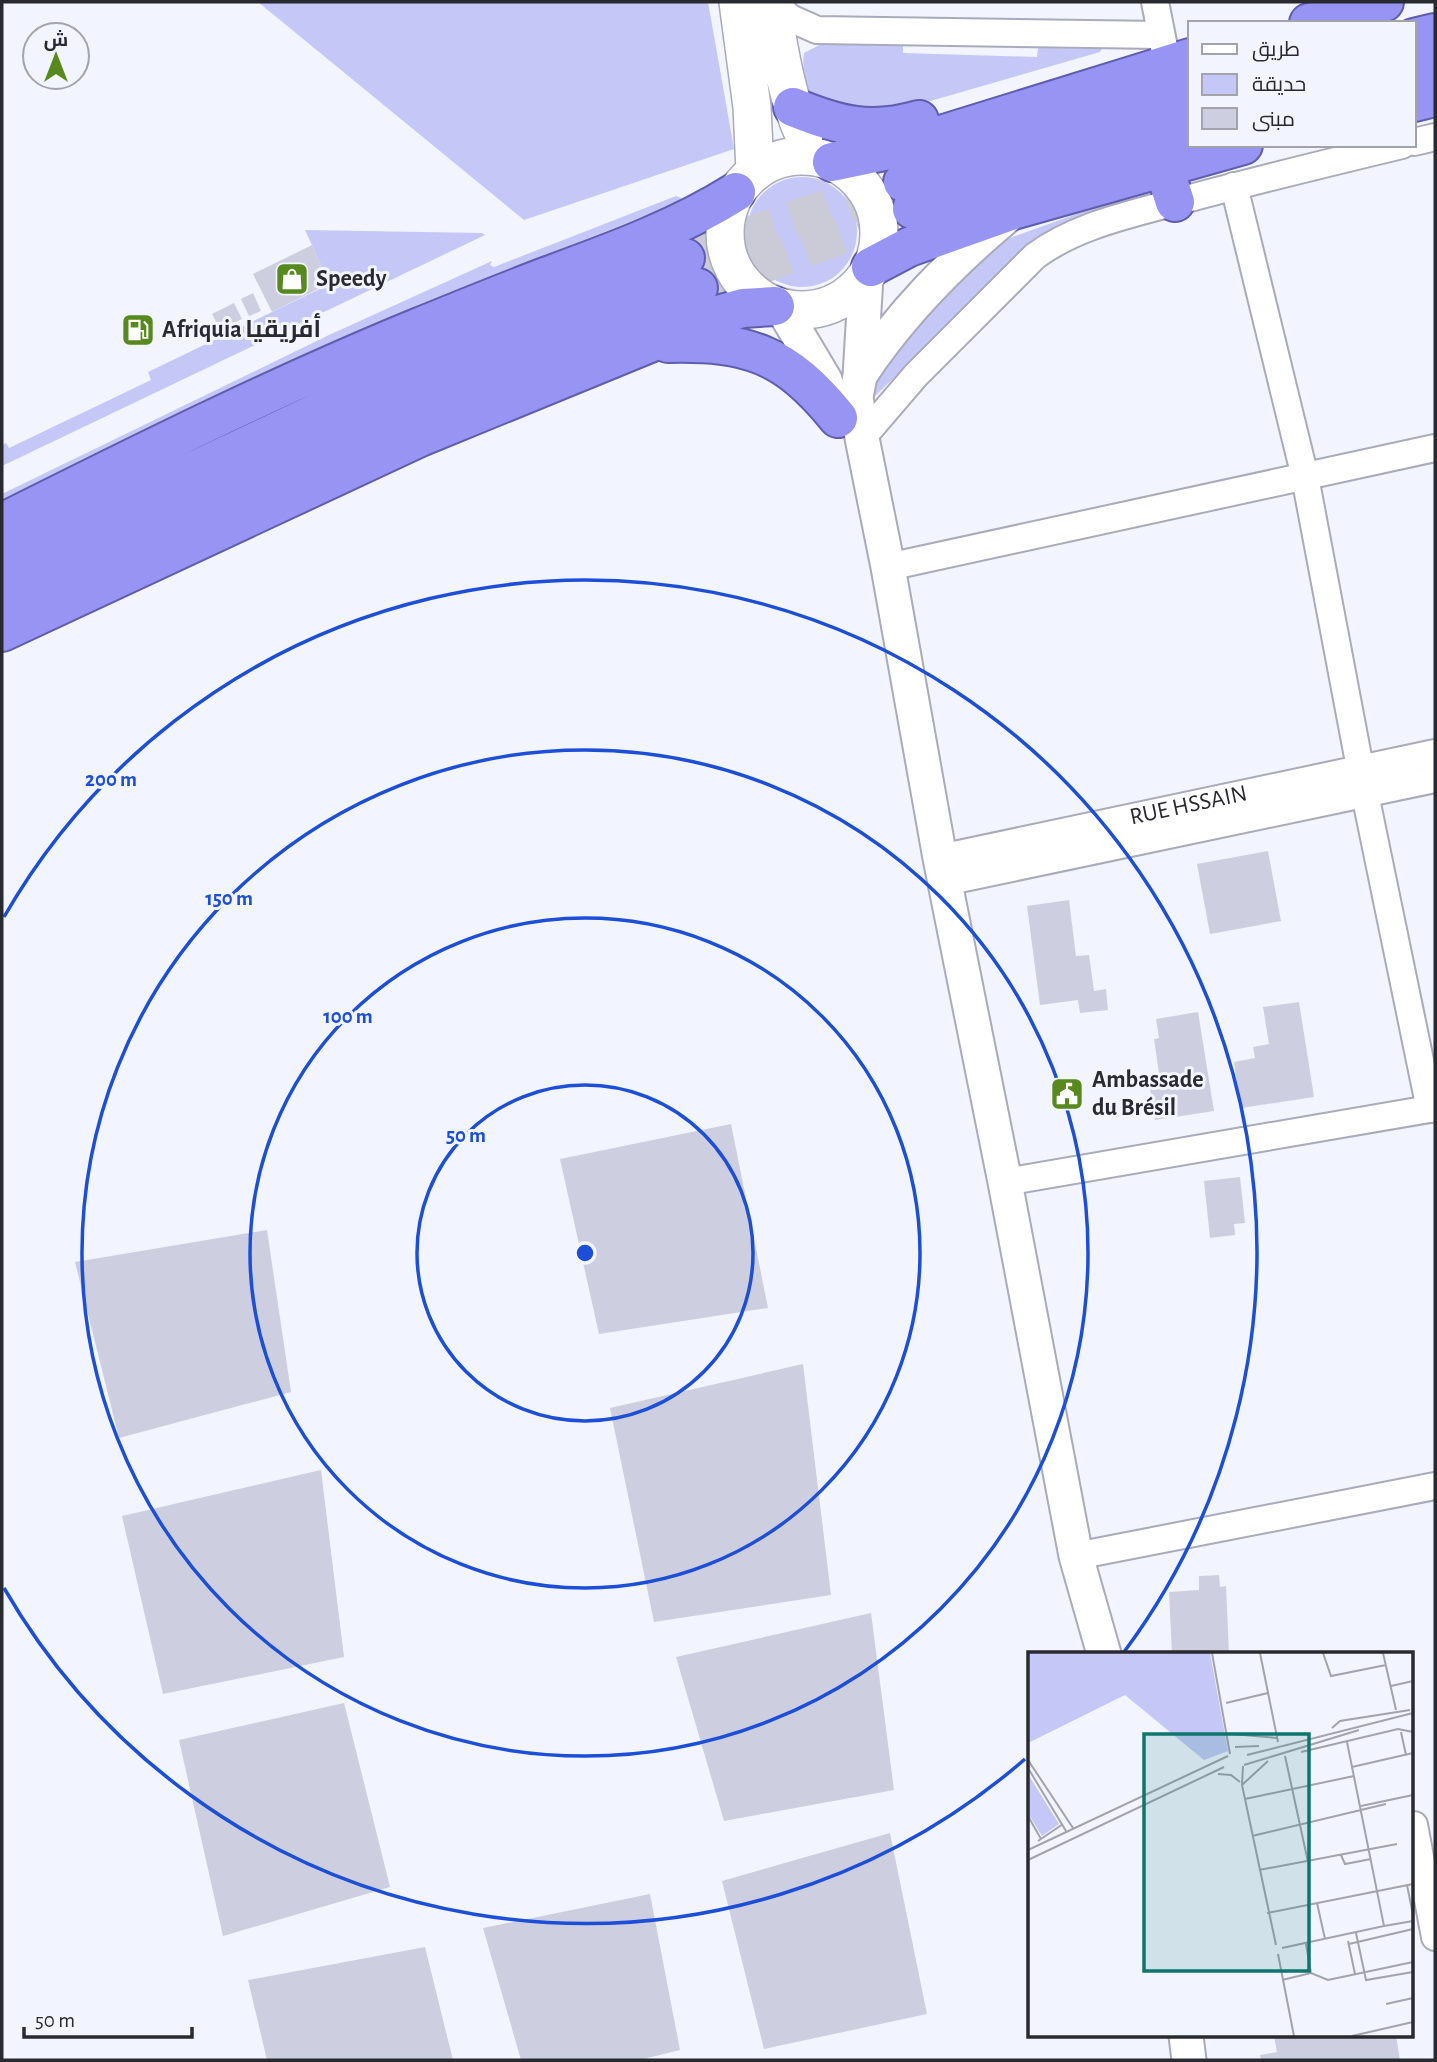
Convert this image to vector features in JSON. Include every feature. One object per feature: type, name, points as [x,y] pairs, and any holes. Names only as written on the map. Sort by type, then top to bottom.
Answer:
[{"type":"highway","points":[[1316,21],[1384,2]]},
{"type":"highway","points":[[1416,38],[1435,33]]},
{"type":"highway","points":[[824,160],[899,148],[1177,63]]},
{"type":"highway","points":[[1177,63],[907,195],[1188,127]]},
{"type":"highway","points":[[1416,71],[1435,66]]},
{"type":"highway","points":[[1416,102],[1435,97]]},
{"type":"highway","points":[[793,107],[828,121],[866,128],[904,125],[973,106],[1007,105],[1024,109]]},
{"type":"highway","points":[[869,272],[909,247],[1013,211],[1169,185],[1238,147]]},
{"type":"highway","points":[[2,523],[156,446],[351,356],[685,222],[746,181]]},
{"type":"highway","points":[[2,561],[391,378],[692,273],[185,510],[2,600]]},
{"type":"highway","points":[[2,632],[420,437],[718,315],[743,308],[778,307]]},
{"type":"highway","points":[[645,343],[724,343],[764,354],[783,365],[817,393],[850,428]]},
{"type":"main road","points":[[738,2],[752,107],[746,181]]},
{"type":"main road","points":[[772,2],[793,107],[824,160]]},
{"type":"main road","points":[[784,158],[824,160],[850,173],[864,188],[874,206],[879,226],[878,247],[869,272],[853,291],[837,302],[800,311],[778,307],[757,297],[743,284],[732,267],[725,248],[724,229],[728,209],[746,181],[784,158]]},
{"type":"street","points":[[772,2],[790,18],[817,30],[1177,63],[1155,2]]},
{"type":"street","points":[[783,67],[795,45],[817,30]]},
{"type":"street","points":[[1416,142],[1435,137]]},
{"type":"street","points":[[850,428],[916,375],[1035,256],[1055,241],[1169,185],[1234,186],[1394,147]]},
{"type":"street","points":[[1005,1182],[1432,1108],[1363,782],[1305,477],[1234,186]]},
{"type":"street","points":[[860,376],[879,347],[923,293],[945,270],[1013,211]]},
{"type":"street","points":[[850,428],[860,376],[869,272]]},
{"type":"street","points":[[778,307],[825,380],[850,428],[888,567],[942,870],[1076,1556],[1103,1652]]},
{"type":"street","points":[[888,567],[1435,448]]},
{"type":"street","name":"RUE HSSAIN","points":[[1363,782],[1435,753]]},
{"type":"street","name":"RUE HSSAIN","points":[[942,870],[1363,782],[1435,779]]},
{"type":"street","points":[[1076,1556],[1435,1486]]},
{"type":"street","points":[[1420,1823],[1435,1937]]},
{"type":"street","points":[[1186,2038],[1189,2060]]},
{"type":"green space","points":[[258,2],[708,2],[734,149],[524,220]]},
{"type":"green space","points":[[823,43],[903,45],[903,53],[1037,57],[1038,48],[1102,49],[1100,52],[920,104],[858,111],[812,95],[809,91],[804,75],[804,53]]},
{"type":"green space","points":[[802,177],[823,181],[841,193],[853,211],[857,232],[853,253],[841,271],[823,283],[802,287],[781,283],[763,271],[751,253],[747,232],[751,211],[763,193],[781,181]]},
{"type":"green space","points":[[676,196],[681,198],[680,202],[493,276],[336,344],[2,505],[2,494],[329,335],[492,261],[490,265],[494,267]]},
{"type":"green space","points":[[1121,198],[1124,206],[990,285],[874,397],[879,359],[993,244]]},
{"type":"green space","points":[[305,230],[485,235],[2,466],[2,445],[6,443],[9,448],[151,380],[148,372],[330,284]]},
{"type":"building","name":"Speedy","points":[[312,245],[330,283],[272,312],[253,274]]},
{"type":"building","points":[[253,293],[261,311],[249,316],[241,299]]},
{"type":"building","points":[[234,303],[242,319],[220,330],[212,314]]},
{"type":"building","points":[[1268,851],[1281,921],[1210,934],[1197,864]]},
{"type":"building","points":[[1069,900],[1076,956],[1089,955],[1094,991],[1106,989],[1108,1010],[1080,1013],[1078,1000],[1040,1005],[1027,906]]},
{"type":"building","points":[[1299,1002],[1314,1097],[1241,1108],[1234,1062],[1255,1058],[1253,1047],[1269,1044],[1263,1007]]},
{"type":"building","points":[[1198,1012],[1214,1111],[1155,1120],[1149,1082],[1160,1080],[1154,1039],[1159,1038],[1156,1019]]},
{"type":"building","points":[[731,1124],[768,1308],[599,1334],[560,1159]]},
{"type":"building","points":[[1240,1177],[1245,1223],[1234,1224],[1235,1235],[1210,1238],[1204,1181]]},
{"type":"building","points":[[267,1230],[291,1392],[119,1438],[75,1262]]},
{"type":"building","points":[[803,1364],[831,1595],[654,1622],[610,1408]]},
{"type":"building","points":[[321,1470],[344,1657],[163,1694],[122,1516]]},
{"type":"building","points":[[1219,1575],[1220,1587],[1226,1586],[1229,1652],[1172,1652],[1169,1592],[1199,1590],[1199,1576]]},
{"type":"building","points":[[871,1613],[894,1790],[724,1821],[676,1657]]},
{"type":"building","points":[[344,1703],[390,1887],[223,1936],[179,1740]]},
{"type":"building","points":[[890,1833],[927,2014],[764,2049],[722,1881]]},
{"type":"building","points":[[650,1894],[680,2050],[639,2060],[521,2060],[483,1928]]},
{"type":"building","points":[[425,1947],[453,2060],[267,2060],[248,1980]]},
{"type":"building","points":[[1274,2038],[1396,2038],[1400,2060],[1261,2060],[1260,2055],[1277,2052]]},
{"type":"tunnel","points":[[685,258],[903,182]]},
{"type":"tunnel","points":[[698,288],[912,209]]},
{"type":"place","name":"Speedy","points":[[292,279]]},
{"type":"place","name":"Afriquia أفريقيا","points":[[138,330]]},
{"type":"place","name":"Ambassade du Brésil","points":[[1067,1094]]}]
